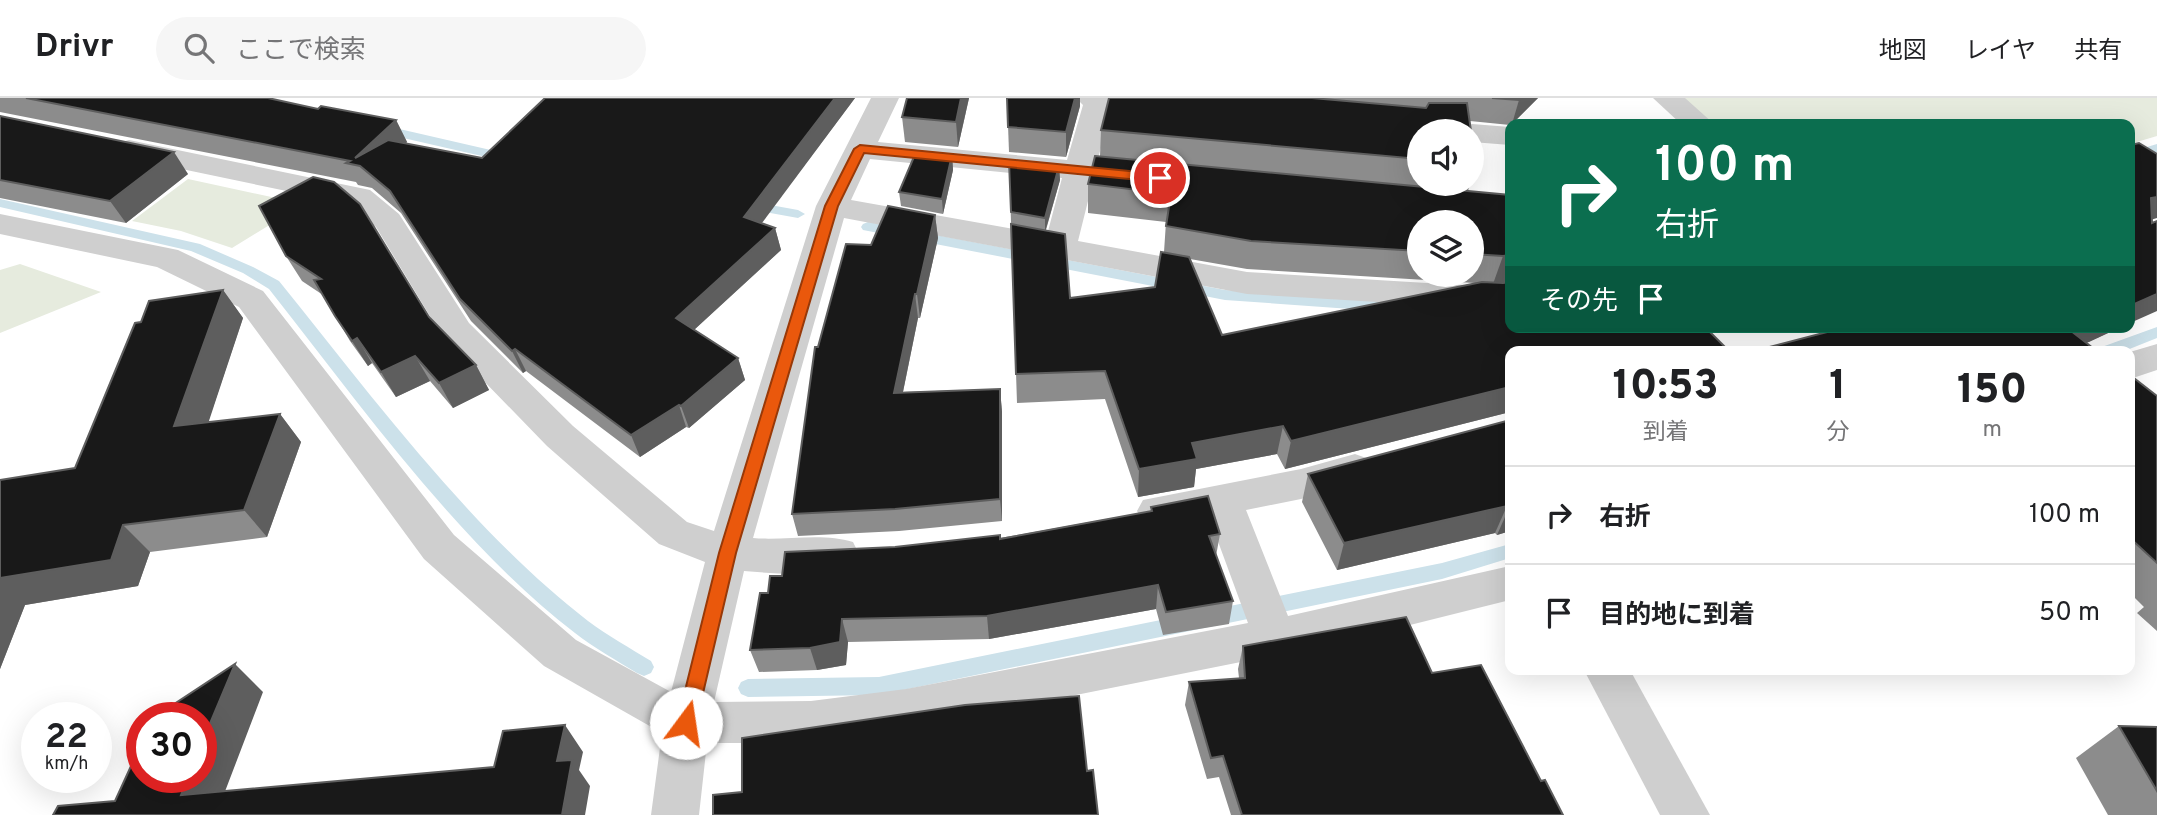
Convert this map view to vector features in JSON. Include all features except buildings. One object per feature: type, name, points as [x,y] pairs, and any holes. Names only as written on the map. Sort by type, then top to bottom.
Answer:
[{"type":"street","points":[[675,815],[686,723],[728,553],[832,206],[885,98]]},
{"type":"street","points":[[1090,98],[1181,106]]},
{"type":"street","points":[[1059,250],[1098,98]]},
{"type":"street","points":[[1667,98],[1693,119]]},
{"type":"street","points":[[1484,134],[1505,136]]},
{"type":"street","points":[[93,142],[359,197],[388,221],[457,332],[560,436],[673,533],[728,553],[778,557],[872,552]]},
{"type":"street","points":[[860,149],[1177,180]]},
{"type":"street","points":[[832,206],[1247,283],[1493,298],[1505,296]]},
{"type":"street","points":[[0,224],[166,258],[251,299],[439,547],[560,653],[686,723],[811,722],[906,709],[1267,617],[1505,584]]},
{"type":"street","points":[[2135,364],[2157,356]]},
{"type":"street","points":[[1128,517],[1301,484],[1393,459]]},
{"type":"street","points":[[1222,498],[1267,617]]},
{"type":"street","points":[[1609,675],[1686,815]]},
{"type":"shaded area","points":[[1680,98],[2157,98],[2157,136],[2135,143],[2135,119],[1707,119]]},
{"type":"shaded area","points":[[188,179],[304,204],[232,248],[181,231],[132,221]]},
{"type":"shaded area","points":[[20,264],[101,292],[0,333],[0,270]]},
{"type":"waterway","points":[[382,129],[508,158]]},
{"type":"waterway","points":[[2135,155],[2157,148]]},
{"type":"waterway","points":[[0,203],[195,247],[248,270],[274,285],[416,460],[491,543],[573,620],[644,667]]},
{"type":"waterway","points":[[748,205],[798,214]]},
{"type":"waterway","points":[[868,227],[1225,295],[1393,307]]},
{"type":"waterway","points":[[2121,346],[2157,332]]},
{"type":"waterway","points":[[748,688],[879,686],[1442,571],[1505,552]]},
{"type":"route","points":[[686,723],[728,553],[832,206],[860,149],[1160,178]]}]
